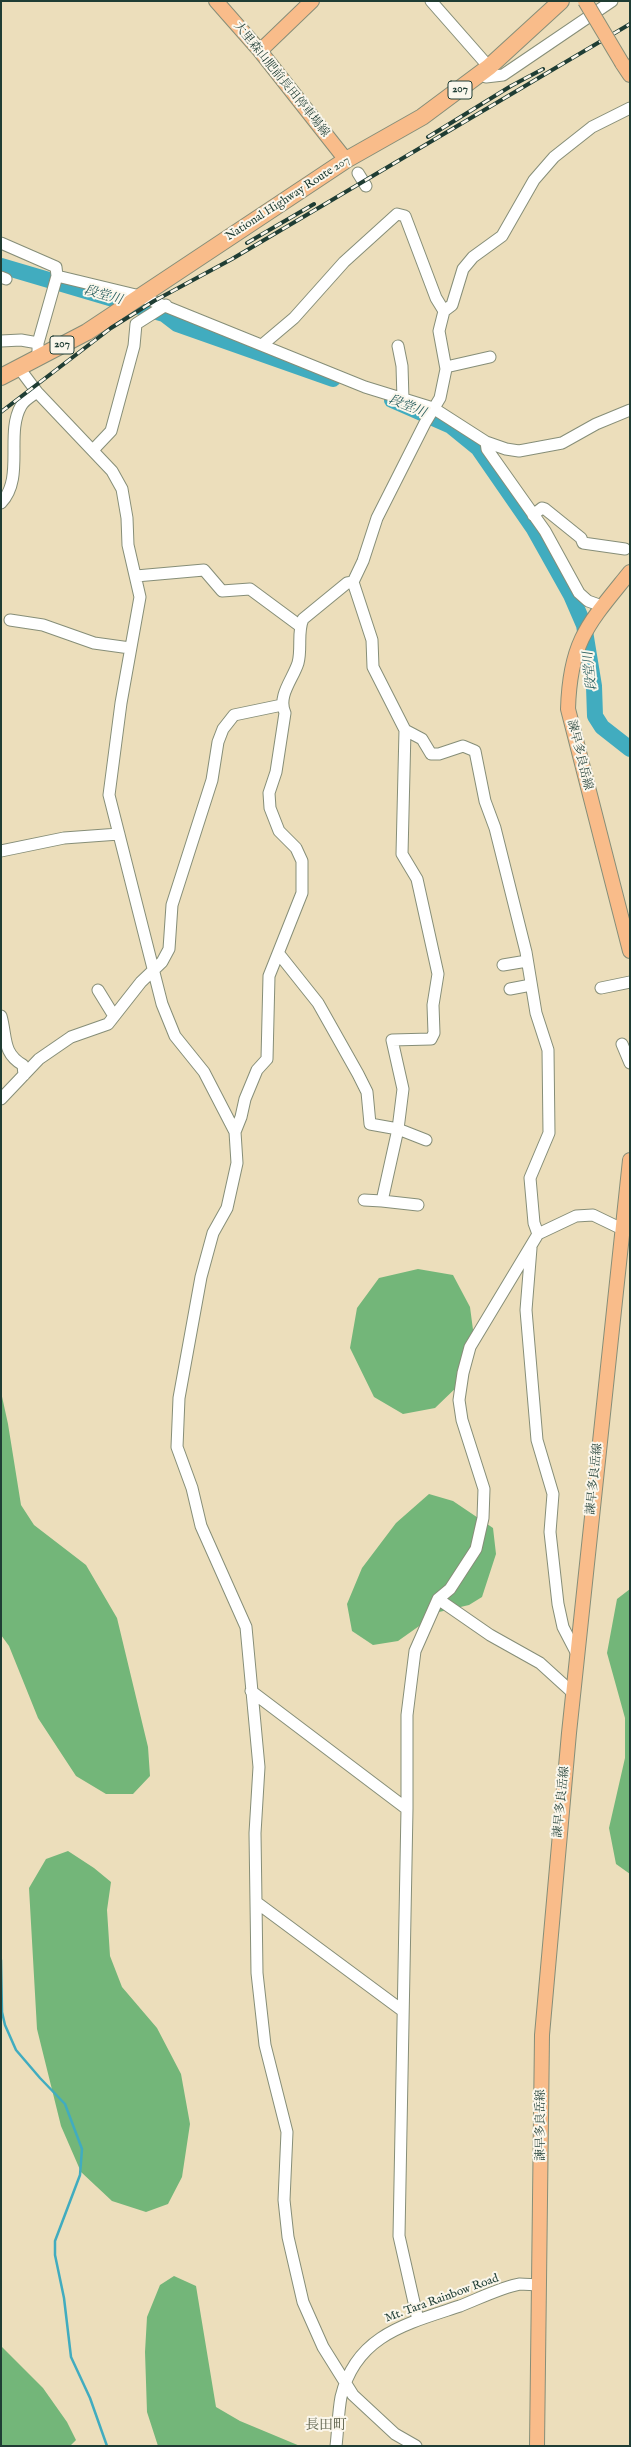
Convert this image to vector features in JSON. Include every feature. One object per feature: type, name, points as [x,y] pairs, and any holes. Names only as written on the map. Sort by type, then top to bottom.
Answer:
[{"type":"highway","name":"National Highway Route 207","points":[[1,377],[19,368],[38,351],[87,332],[346,160],[422,117],[486,70],[561,1]]},
{"type":"main road","name":"大里森山肥前長田停車場線","points":[[216,1],[260,50],[346,160]]},
{"type":"main road","points":[[260,50],[312,1]]},
{"type":"main road","points":[[585,1],[626,69]]},
{"type":"main road","name":"諫早多良岳線","points":[[628,577],[598,610],[579,641],[574,657],[569,686],[568,709],[630,951]]},
{"type":"main road","name":"諫早多良岳線","points":[[537,2446],[538,2286],[545,1985],[577,1654],[630,1160]]},
{"type":"street","points":[[431,1],[486,70],[486,77],[503,76],[612,1]]},
{"type":"street","points":[[382,1201],[398,1129],[403,1089],[392,1040],[431,1039],[434,1033],[433,1005],[438,974],[417,879],[402,854],[405,730],[373,667],[372,640],[353,582],[363,560],[377,518],[425,423],[440,398],[446,367],[439,331],[444,311],[452,305],[462,269],[473,257],[502,236],[534,180],[554,157],[592,127],[630,108]]},
{"type":"street","points":[[358,173],[366,186]]},
{"type":"street","points":[[262,346],[294,318],[344,262],[397,214],[405,216],[436,298],[444,311]]},
{"type":"street","points":[[1,243],[56,267],[57,276],[38,351],[21,340],[1,341]]},
{"type":"street","points":[[57,276],[166,305],[262,346],[433,409],[486,442],[506,449],[519,451],[562,443],[596,424],[630,410]]},
{"type":"street","points":[[93,450],[111,431],[134,346],[136,324],[166,305]]},
{"type":"street","points":[[398,346],[402,366],[403,399]]},
{"type":"street","points":[[446,367],[490,357]]},
{"type":"street","points":[[19,368],[37,392],[112,471],[122,489],[127,518],[128,544],[140,597],[130,648],[109,795],[162,1004],[175,1036],[204,1072],[235,1132],[237,1163],[227,1208],[213,1233],[201,1277],[180,1398],[177,1447],[192,1488],[201,1526],[246,1627],[259,1767],[255,1833],[257,1973],[265,2045],[287,2132],[284,2200],[288,2237],[303,2302],[323,2347],[353,2395],[395,2434],[416,2446]]},
{"type":"street","points":[[1,503],[8,496],[12,476],[16,417],[22,404],[37,392]]},
{"type":"street","points":[[486,442],[487,449],[545,531],[579,593],[598,610]]},
{"type":"street","points":[[533,515],[542,508],[582,538],[583,543],[625,549]]},
{"type":"street","points":[[136,576],[204,570],[222,591],[250,589],[300,626]]},
{"type":"street","points":[[235,1132],[242,1117],[245,1098],[257,1070],[267,1059],[269,976],[302,893],[302,861],[296,848],[279,831],[270,808],[269,793],[276,772],[285,713],[282,705],[299,656],[300,626],[309,615],[347,583],[353,582]]},
{"type":"street","points":[[10,620],[43,625],[94,643],[130,648]]},
{"type":"street","points":[[1,1099],[39,1059],[71,1038],[108,1024],[140,982],[154,972],[169,949],[172,905],[212,780],[218,742],[223,729],[234,715],[282,705]]},
{"type":"street","points":[[405,730],[422,739],[431,754],[439,754],[463,746],[475,752],[485,801],[495,828],[527,961],[536,1013],[548,1050],[549,1133],[530,1178],[534,1223],[538,1234]]},
{"type":"street","points":[[1,851],[64,838],[119,834]]},
{"type":"street","points":[[279,954],[318,1003],[358,1074],[367,1092],[370,1124],[398,1129],[426,1140]]},
{"type":"street","points":[[503,965],[527,961]]},
{"type":"street","points":[[601,988],[630,982]]},
{"type":"street","points":[[510,989],[531,986]]},
{"type":"street","points":[[98,990],[114,1016]]},
{"type":"street","points":[[1,1016],[5,1042],[13,1060],[23,1065],[24,1075]]},
{"type":"street","points":[[622,1044],[630,1062]]},
{"type":"street","points":[[364,1200],[418,1205]]},
{"type":"street","points":[[418,2320],[399,2236],[407,1809],[407,1715],[415,1651],[438,1599],[450,1589],[476,1549],[483,1518],[484,1489],[462,1420],[459,1400],[463,1373],[470,1347],[538,1234],[576,1216],[593,1215],[622,1228]]},
{"type":"street","points":[[532,1245],[526,1310],[537,1440],[553,1494],[550,1532],[558,1604],[563,1627],[577,1654]]},
{"type":"street","points":[[438,1599],[490,1635],[540,1662],[573,1693]]},
{"type":"street","points":[[251,1692],[407,1809]]},
{"type":"street","points":[[256,1902],[403,2011]]},
{"type":"street","name":"Mt. Tara Rainbow Road","points":[[336,2446],[341,2399],[346,2382],[355,2364],[368,2347],[384,2334],[418,2320],[520,2284],[538,2286]]},
{"type":"green space","points":[[418,1269],[453,1275],[470,1307],[475,1345],[462,1382],[435,1408],[403,1414],[374,1397],[350,1348],[357,1308],[379,1278]]},
{"type":"green space","points":[[1,1392],[8,1424],[21,1505],[34,1525],[86,1565],[117,1618],[148,1747],[150,1776],[133,1794],[106,1794],[76,1776],[38,1718],[9,1646],[1,1635]]},
{"type":"green space","points":[[429,1494],[453,1501],[493,1528],[496,1554],[482,1597],[469,1605],[439,1612],[398,1641],[373,1645],[352,1631],[347,1604],[362,1568],[396,1523]]},
{"type":"green space","points":[[630,1589],[630,1874],[616,1864],[609,1828],[625,1758],[625,1718],[607,1653],[617,1599]]},
{"type":"green space","points":[[68,1851],[94,1868],[111,1882],[107,1910],[110,1956],[122,1987],[157,2028],[181,2074],[190,2124],[182,2177],[168,2204],[146,2212],[112,2201],[81,2172],[61,2126],[37,2029],[29,1888],[46,1859]]},
{"type":"green space","points":[[174,2276],[196,2286],[216,2407],[240,2421],[300,2446],[158,2446],[147,2412],[145,2352],[147,2317],[160,2285]]},
{"type":"green space","points":[[1,2346],[43,2388],[67,2422],[76,2440],[70,2446],[1,2446]]},
{"type":"waterway","name":"段堂川","points":[[1,266],[164,314],[177,324],[333,379]]},
{"type":"waterway","name":"段堂川","points":[[392,400],[451,426],[478,448],[534,529],[571,595],[584,625],[594,686],[595,716],[602,727],[630,749]]},
{"type":"waterway","points":[[1,1960],[2,2012],[5,2025],[16,2050],[65,2104],[82,2149],[80,2175],[55,2241],[55,2255],[64,2298],[71,2357],[90,2398],[107,2446]]},
{"type":"railway","points":[[1,412],[111,328],[154,301],[232,259],[630,24]]},
{"type":"railway","points":[[428,137],[511,86],[543,69]]},
{"type":"railway","points":[[247,243],[314,204]]},
{"type":"district","name":"長田町","points":[[326,2426]]}]
